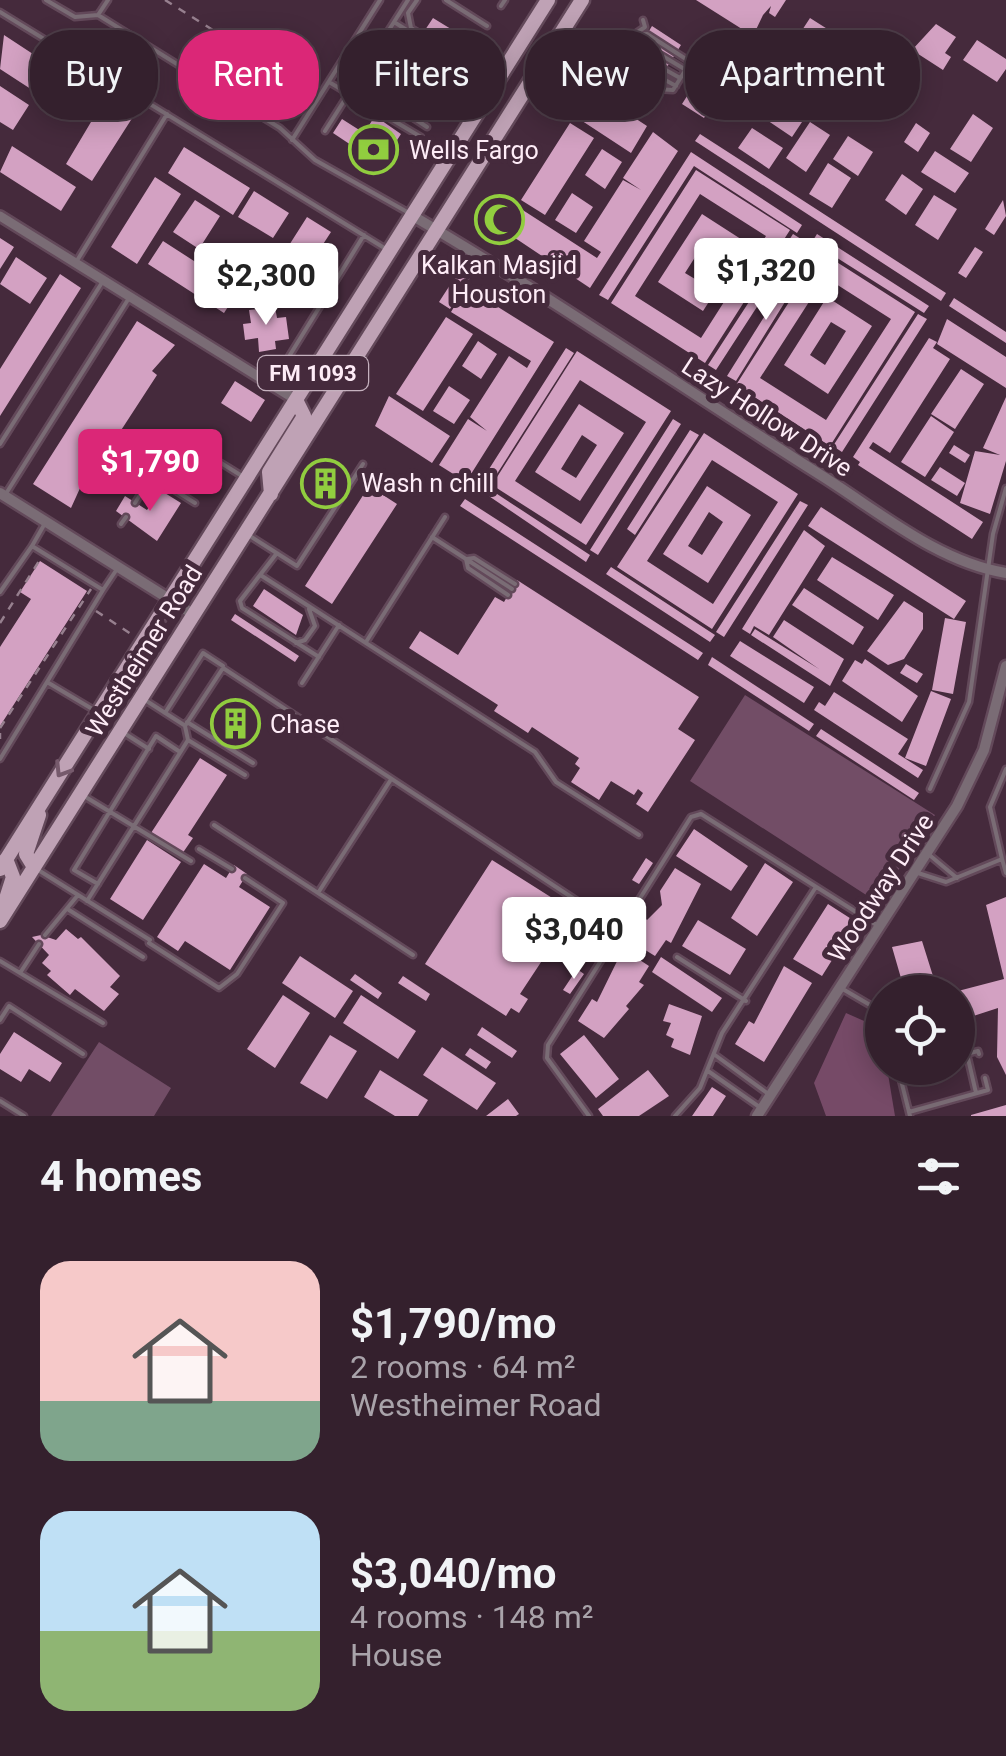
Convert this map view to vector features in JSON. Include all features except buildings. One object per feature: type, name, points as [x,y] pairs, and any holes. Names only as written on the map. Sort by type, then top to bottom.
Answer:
[{"type":"main road","name":"Westheimer Road","points":[[2,861],[548,0]]},
{"type":"main road","name":"Westheimer Road","points":[[0,919],[582,0]]},
{"type":"main road","points":[[271,494],[269,472],[304,416],[296,400]]},
{"type":"main road","points":[[34,867],[26,854],[43,800]]},
{"type":"main road","points":[[0,919],[13,877],[2,861]]},
{"type":"street","points":[[0,216],[296,400]]},
{"type":"street","name":"Lazy Hollow Drive","points":[[413,216],[908,532],[988,570],[1006,574]]},
{"type":"street","points":[[2,495],[194,614]]},
{"type":"street","name":"Woodway Drive","points":[[760,1112],[971,779],[1006,666]]},
{"type":"lane","points":[[46,0],[75,17],[98,15],[292,140],[315,160],[413,216]]},
{"type":"lane","points":[[98,15],[108,0]]},
{"type":"lane","points":[[292,140],[380,0]]},
{"type":"lane","points":[[389,30],[408,0]]},
{"type":"lane","points":[[394,22],[465,64],[410,28],[408,14],[417,0]]},
{"type":"lane","points":[[446,0],[488,26]]},
{"type":"lane","points":[[501,6],[505,0]]},
{"type":"lane","points":[[0,12],[390,251]]},
{"type":"lane","points":[[641,30],[645,27],[643,20]]},
{"type":"lane","points":[[665,70],[680,78]]},
{"type":"lane","points":[[665,89],[673,90],[685,71]]},
{"type":"lane","points":[[665,80],[676,86]]},
{"type":"lane","points":[[329,82],[339,88]]},
{"type":"lane","points":[[325,132],[339,111]]},
{"type":"lane","points":[[75,264],[168,112]]},
{"type":"lane","points":[[392,120],[420,137]]},
{"type":"lane","points":[[417,120],[427,127]]},
{"type":"lane","points":[[271,385],[364,235]]},
{"type":"lane","points":[[0,444],[103,280]]},
{"type":"lane","points":[[2,495],[129,298]]},
{"type":"lane","points":[[221,462],[246,478]]},
{"type":"lane","points":[[246,534],[298,566],[362,464]]},
{"type":"lane","points":[[135,503],[152,476],[195,503]]},
{"type":"lane","points":[[930,789],[968,702],[988,570],[1006,488]]},
{"type":"lane","points":[[121,524],[126,517]]},
{"type":"lane","points":[[366,642],[445,517]]},
{"type":"lane","points":[[0,592],[46,522]]},
{"type":"lane","points":[[432,537],[512,589]]},
{"type":"lane","points":[[32,546],[104,590]]},
{"type":"lane","points":[[277,553],[262,576],[252,582],[240,601],[242,608],[318,657]]},
{"type":"lane","points":[[0,759],[118,567]]},
{"type":"lane","points":[[262,576],[535,752],[556,782],[639,835]]},
{"type":"lane","points":[[296,643],[305,640],[316,626],[307,604]]},
{"type":"lane","points":[[302,683],[339,625]]},
{"type":"lane","points":[[165,713],[189,681],[203,653],[390,781],[591,910]]},
{"type":"lane","points":[[87,901],[188,740],[186,724],[191,712],[223,668]]},
{"type":"lane","points":[[47,682],[98,712]]},
{"type":"lane","points":[[141,698],[253,762]]},
{"type":"lane","points":[[120,730],[148,749]]},
{"type":"lane","points":[[98,884],[74,870],[156,736],[180,752]]},
{"type":"lane","points":[[188,740],[245,775]]},
{"type":"lane","points":[[1006,770],[990,806],[1006,873]]},
{"type":"lane","points":[[318,893],[390,781]]},
{"type":"lane","points":[[80,794],[191,862]]},
{"type":"lane","points":[[589,1116],[547,1058],[548,1045],[691,817],[701,814],[880,927]]},
{"type":"lane","points":[[214,825],[414,954]]},
{"type":"lane","points":[[199,849],[232,869]]},
{"type":"lane","points":[[926,853],[958,878]]},
{"type":"lane","points":[[915,871],[934,880],[958,878],[1002,858]]},
{"type":"lane","points":[[34,867],[220,988],[237,974],[282,903],[245,878]]},
{"type":"lane","points":[[675,1116],[691,1100],[708,1072],[722,1033],[816,888]]},
{"type":"lane","points":[[45,936],[78,895]]},
{"type":"lane","points":[[69,910],[143,957]]},
{"type":"lane","points":[[20,974],[39,944]]},
{"type":"lane","points":[[677,957],[746,1001]]},
{"type":"lane","points":[[0,961],[102,1024]]},
{"type":"lane","points":[[840,988],[865,1002]]},
{"type":"lane","points":[[0,1020],[9,1006],[83,1054]]},
{"type":"lane","points":[[975,1052],[979,1054]]},
{"type":"lane","points":[[715,1055],[770,1096]]},
{"type":"lane","points":[[708,1072],[760,1112]]},
{"type":"lane","points":[[902,1085],[909,1114],[988,1090],[985,1078]]},
{"type":"lane","points":[[974,1085],[976,1093]]},
{"type":"lane","points":[[0,1101],[24,1116]]},
{"type":"path","points":[[165,0],[320,96]]},
{"type":"path","points":[[0,623],[41,558]]},
{"type":"path","points":[[0,733],[92,589]]},
{"type":"path","points":[[83,603],[132,634]]},
{"type":"shaded area","points":[[745,695],[935,815],[877,902],[690,781]]},
{"type":"shaded area","points":[[846,1013],[865,1021],[865,1085],[890,1085],[895,1116],[826,1116],[814,1083]]},
{"type":"shaded area","points":[[99,1042],[171,1088],[154,1116],[51,1116]]},
{"type":"place","name":"Wells Fargo","points":[[374,150]]},
{"type":"place","name":"Kalkan Masjid Houston","points":[[499,219]]},
{"type":"place","name":"Wash n chill","points":[[326,483]]},
{"type":"place","name":"Chase","points":[[235,724]]}]
